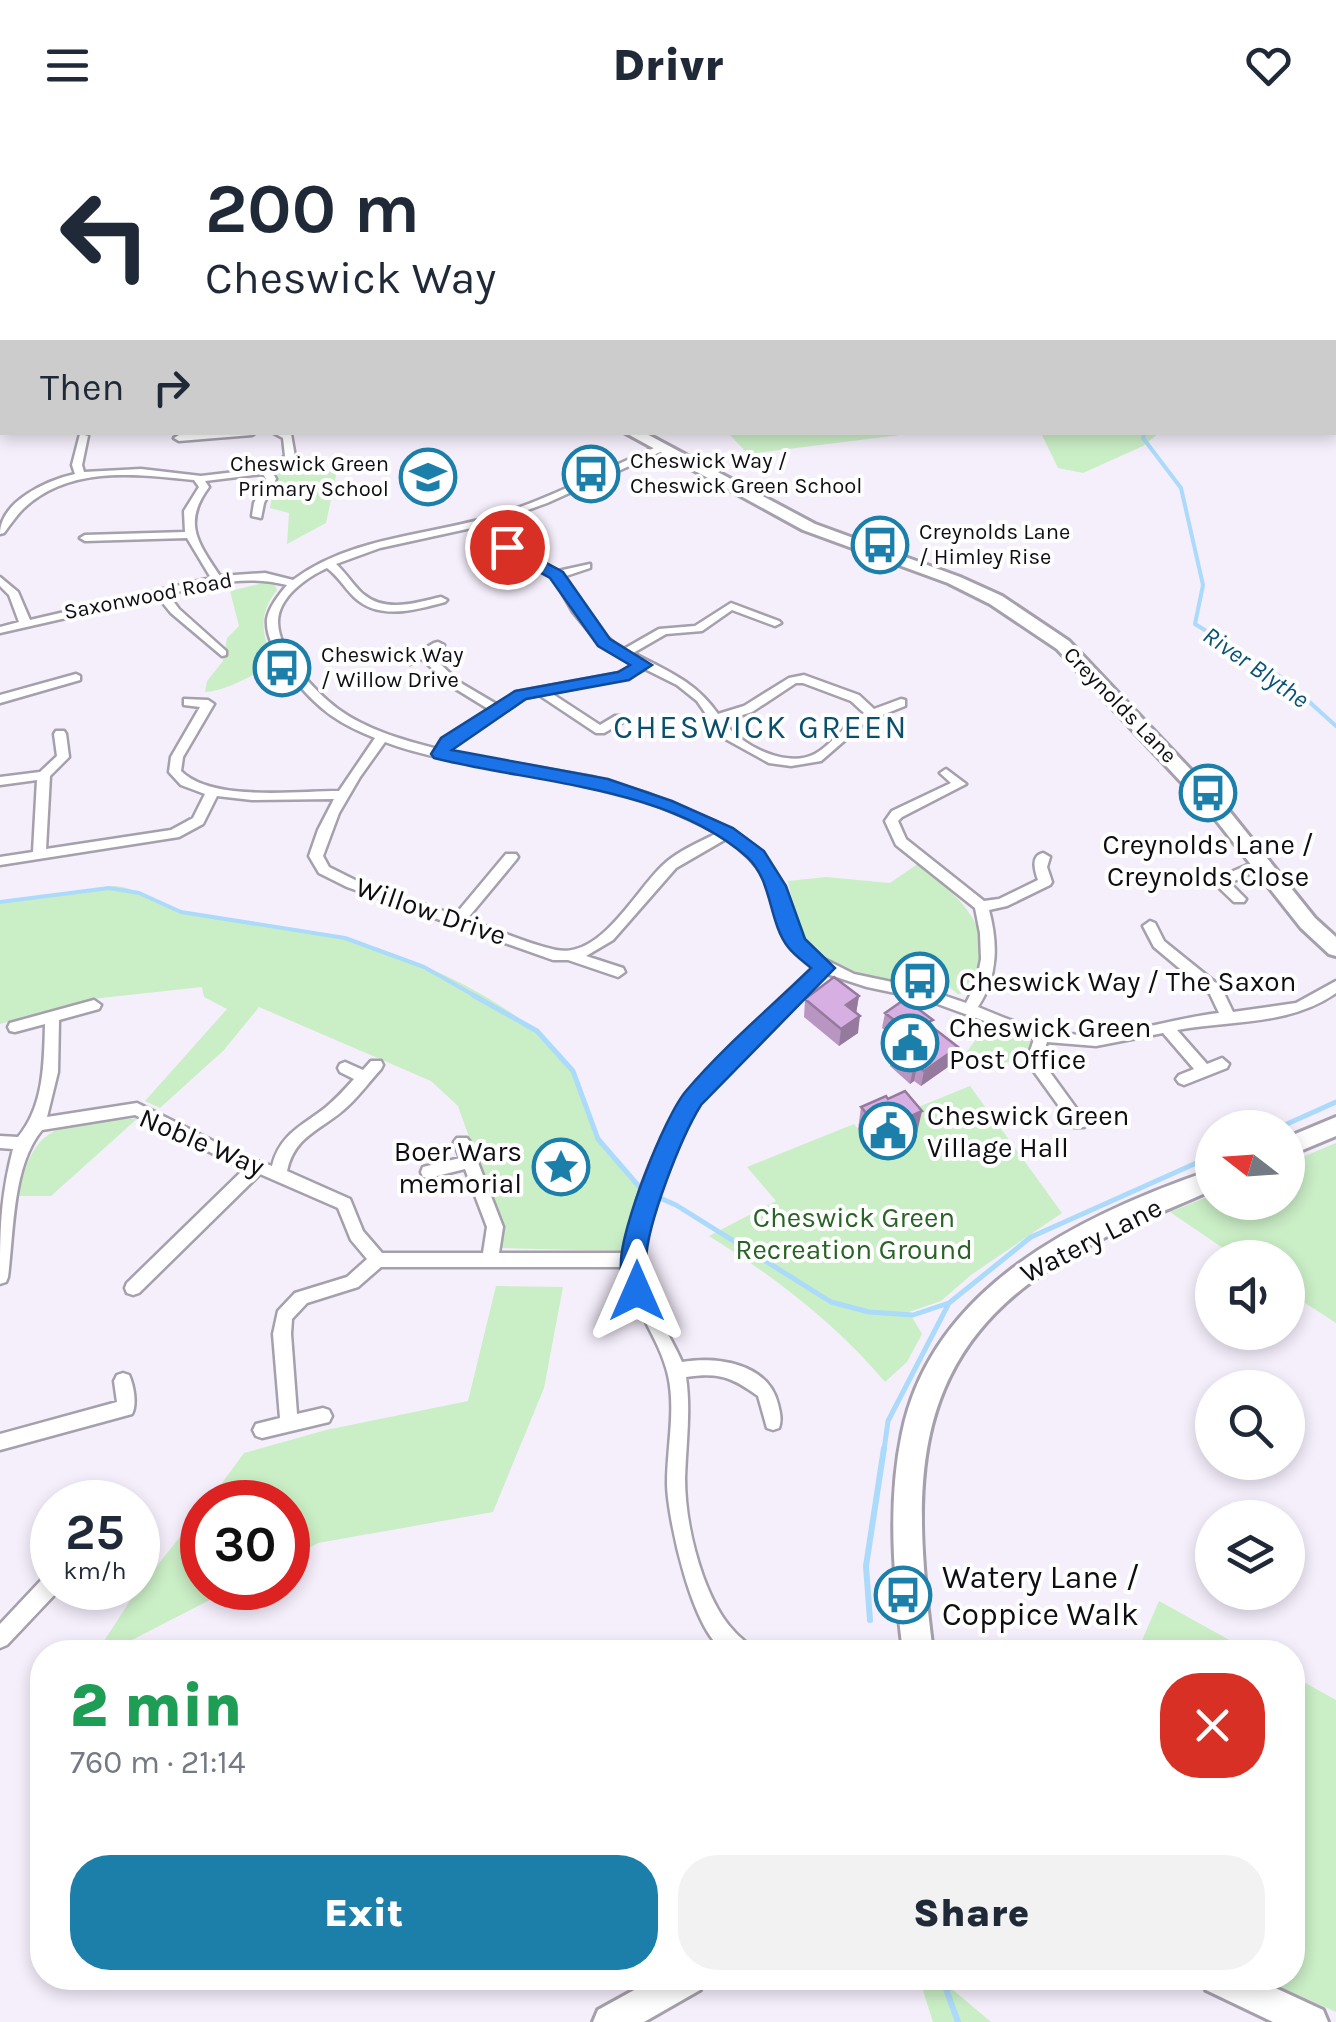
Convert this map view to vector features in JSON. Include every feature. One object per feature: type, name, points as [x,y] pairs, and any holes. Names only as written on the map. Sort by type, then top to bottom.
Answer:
[{"type":"street","points":[[179,438],[216,435]]},
{"type":"street","points":[[0,531],[26,498],[82,476],[139,470],[202,479],[267,472],[284,463],[292,448],[285,435]]},
{"type":"street","name":"Creynolds Lane","points":[[638,435],[809,527],[954,580],[1064,644],[1220,810],[1308,923],[1336,949]]},
{"type":"street","points":[[82,476],[77,465],[83,436]]},
{"type":"street","points":[[664,447],[480,524],[396,540],[328,564],[296,584],[278,603],[272,622],[284,656],[313,695],[338,714],[382,737],[440,754],[602,783],[726,832],[757,855],[776,886],[796,942],[825,968],[853,979],[920,993],[1042,1036],[1090,1041],[1296,1008],[1314,1002],[1336,986]]},
{"type":"street","points":[[258,516],[259,503],[272,479],[267,472]]},
{"type":"street","points":[[202,479],[204,487],[188,510],[189,534],[217,579]]},
{"type":"street","points":[[480,524],[507,547],[557,575],[604,643],[681,683],[701,698],[726,734],[760,754],[791,762],[817,758],[870,713],[902,703]]},
{"type":"street","points":[[84,538],[189,534]]},
{"type":"street","points":[[328,564],[343,572],[363,599],[380,607],[404,610],[442,600]]},
{"type":"street","points":[[557,575],[586,566]]},
{"type":"street","name":"Saxonwood Road","points":[[0,630],[217,579],[266,576],[296,584]]},
{"type":"street","points":[[0,580],[14,594],[25,622]]},
{"type":"street","points":[[161,593],[222,654]]},
{"type":"street","points":[[623,654],[662,630],[698,629],[738,606],[775,623]]},
{"type":"street","points":[[410,661],[438,645]]},
{"type":"street","points":[[423,654],[455,684],[498,710]]},
{"type":"street","points":[[440,754],[448,742],[539,690],[623,676],[643,665]]},
{"type":"street","points":[[0,700],[77,678]]},
{"type":"street","points":[[716,719],[748,709],[793,680],[804,679],[855,698],[870,713]]},
{"type":"street","points":[[539,690],[600,730],[619,719]]},
{"type":"street","points":[[188,702],[208,704],[177,757],[175,772],[187,786],[212,793],[345,796]]},
{"type":"street","points":[[0,781],[44,775],[63,757],[60,734]]},
{"type":"street","name":"Willow Drive","points":[[382,737],[366,755],[317,846],[316,856],[324,870],[352,884],[558,956],[572,956],[618,972]]},
{"type":"street","points":[[946,773],[960,784],[896,814],[892,821],[901,842],[981,906],[990,957],[984,985],[969,1009]]},
{"type":"street","points":[[40,855],[44,775]]},
{"type":"street","points":[[0,861],[174,834],[198,820],[212,793]]},
{"type":"street","points":[[572,956],[598,946],[675,862],[726,832]]},
{"type":"street","points":[[458,920],[511,857]]},
{"type":"street","points":[[981,906],[1002,903],[1045,882],[1040,867],[1043,857]]},
{"type":"street","points":[[1239,899],[1220,882],[1260,864]]},
{"type":"street","points":[[1150,926],[1158,944],[1216,991],[1228,1017]]},
{"type":"street","points":[[726,1640],[701,1594],[680,1523],[676,1371],[637,1291],[633,1260],[641,1223],[668,1144],[693,1098],[825,968]]},
{"type":"street","points":[[15,1026],[94,1005]]},
{"type":"street","points":[[0,1275],[11,1186],[22,1143],[36,1125],[50,1072],[52,1018]]},
{"type":"street","points":[[1166,1027],[1204,1071]]},
{"type":"street","points":[[1042,1036],[1035,1057],[1037,1066],[1079,1123]]},
{"type":"street","points":[[1184,1079],[1222,1064]]},
{"type":"street","points":[[278,1174],[281,1157],[297,1132],[340,1105],[370,1071],[345,1068]]},
{"type":"street","name":"Noble Way","points":[[36,1125],[137,1109],[256,1168],[344,1204],[357,1235],[378,1260]]},
{"type":"street","points":[[1305,1140],[1336,1126]]},
{"type":"street","points":[[0,1142],[22,1143]]},
{"type":"street","points":[[462,1142],[494,1227],[490,1261]]},
{"type":"street","points":[[429,1172],[468,1162]]},
{"type":"street","points":[[133,1288],[256,1168]]},
{"type":"street","name":"Watery Lane","points":[[916,1640],[907,1569],[909,1460],[918,1421],[942,1356],[970,1318],[1016,1276],[1052,1254],[1195,1188]]},
{"type":"street","points":[[289,1422],[284,1316],[301,1298],[352,1282],[378,1260],[633,1260]]},
{"type":"street","points":[[676,1371],[710,1365],[735,1369],[766,1392],[773,1422]]},
{"type":"street","points":[[124,1381],[126,1408]]},
{"type":"street","points":[[0,1442],[145,1404]]},
{"type":"street","points":[[262,1430],[323,1416]]},
{"type":"street","points":[[0,1638],[30,1606]]},
{"type":"street","points":[[610,2022],[667,1990]]},
{"type":"street","points":[[1243,1990],[1311,2022]]},
{"type":"green space","points":[[730,435],[900,435],[748,454]]},
{"type":"green space","points":[[1042,435],[1157,435],[1143,446],[1083,473],[1058,468]]},
{"type":"green space","points":[[337,471],[326,523],[287,544],[289,513],[270,508],[277,473]]},
{"type":"green space","points":[[268,582],[277,590],[264,617],[267,644],[275,664],[232,685],[205,692],[207,681],[223,661],[227,638],[239,626],[230,591]]},
{"type":"green space","points":[[919,863],[963,905],[981,937],[984,955],[979,974],[967,993],[958,994],[941,981],[905,975],[903,982],[837,965],[811,945],[794,909],[788,881],[826,877],[890,883]]},
{"type":"green space","points":[[115,886],[185,913],[352,940],[451,978],[513,1014],[569,1066],[599,1140],[644,1192],[622,1251],[500,1248],[503,1233],[458,1106],[431,1081],[259,1007],[224,1050],[160,1108],[145,1101],[227,1009],[204,997],[202,987],[92,999],[0,1024],[0,901]]},
{"type":"green space","points":[[946,1017],[966,1024],[973,1019],[1031,1041],[1033,1049],[1009,1062],[980,1062],[966,1053],[977,1038]]},
{"type":"green space","name":"Cheswick Green Recreation Ground","points":[[970,1086],[1062,1213],[971,1275],[941,1301],[909,1312],[922,1334],[907,1362],[885,1382],[803,1302],[709,1236],[776,1201],[747,1167],[854,1124],[877,1152],[901,1114]]},
{"type":"green space","points":[[138,1118],[51,1196],[19,1196],[25,1170],[45,1138],[74,1125]]},
{"type":"green space","points":[[1336,1143],[1336,1323],[1305,1303],[1305,1240],[1211,1240],[1170,1212],[1195,1202],[1195,1220],[1305,1220],[1305,1156]]},
{"type":"green space","points":[[496,1286],[563,1287],[544,1388],[493,1512],[310,1547],[310,1480],[224,1480],[244,1453],[326,1430],[468,1401]]},
{"type":"green space","points":[[180,1537],[180,1610],[190,1610],[132,1640],[105,1640],[124,1610],[160,1610],[160,1562]]},
{"type":"green space","points":[[1159,1601],[1229,1640],[1142,1640]]},
{"type":"green space","points":[[1305,1683],[1336,1700],[1336,2012],[1287,1990],[1305,1990]]},
{"type":"green space","points":[[923,1990],[953,1990],[991,2022],[933,2022]]},
{"type":"building","points":[[834,977],[859,996],[846,1005],[860,1016],[841,1029],[805,999]]},
{"type":"building","points":[[905,999],[933,1020],[927,1023],[958,1047],[924,1071],[917,1066],[913,1069],[892,1051],[912,1034],[885,1013]]},
{"type":"building","points":[[905,1091],[922,1111],[881,1130],[861,1107],[886,1096],[888,1099]]},
{"type":"waterway","name":"River Blythe","points":[[1144,435],[1181,488],[1203,585],[1195,624],[1284,679],[1336,726]]},
{"type":"waterway","points":[[0,902],[109,888],[139,893],[181,912],[345,938],[424,967],[477,997]]},
{"type":"waterway","points":[[473,995],[537,1031],[573,1071],[598,1139],[643,1191]]},
{"type":"waterway","name":"River Blythe","points":[[1305,1116],[1336,1102]]},
{"type":"waterway","points":[[653,1195],[676,1205],[831,1302],[869,1312],[913,1315],[949,1303],[1031,1237],[1195,1164]]},
{"type":"waterway","points":[[884,1450],[888,1421],[948,1305]]},
{"type":"waterway","points":[[870,1620],[866,1566],[884,1448]]},
{"type":"waterway","points":[[946,1990],[958,2022]]},
{"type":"place","name":"Cheswick Way / Cheswick Green School","points":[[591,474]]},
{"type":"place","name":"Cheswick Green Primary School","points":[[428,477]]},
{"type":"place","name":"Creynolds Lane / Himley Rise","points":[[880,545]]},
{"type":"place","name":"Cheswick Way / Willow Drive","points":[[282,668]]},
{"type":"place","name":"Creynolds Lane / Creynolds Close","points":[[1208,793]]},
{"type":"place","name":"Cheswick Way / The Saxon","points":[[920,981]]},
{"type":"place","name":"Cheswick Green Post Office","points":[[910,1043]]},
{"type":"place","name":"Cheswick Green Village Hall","points":[[888,1131]]},
{"type":"place","name":"Boer Wars memorial","points":[[561,1167]]},
{"type":"place","name":"Watery Lane / Coppice Walk","points":[[903,1595]]},
{"type":"district","name":"CHESWICK GREEN","points":[[761,727]]},
{"type":"route","points":[[507,547],[557,575],[604,643],[643,665],[623,676],[521,695],[448,742],[440,754],[602,783],[726,832],[744,843],[766,867],[796,942],[825,968],[693,1098],[671,1135],[641,1223],[633,1260],[637,1291]]}]
